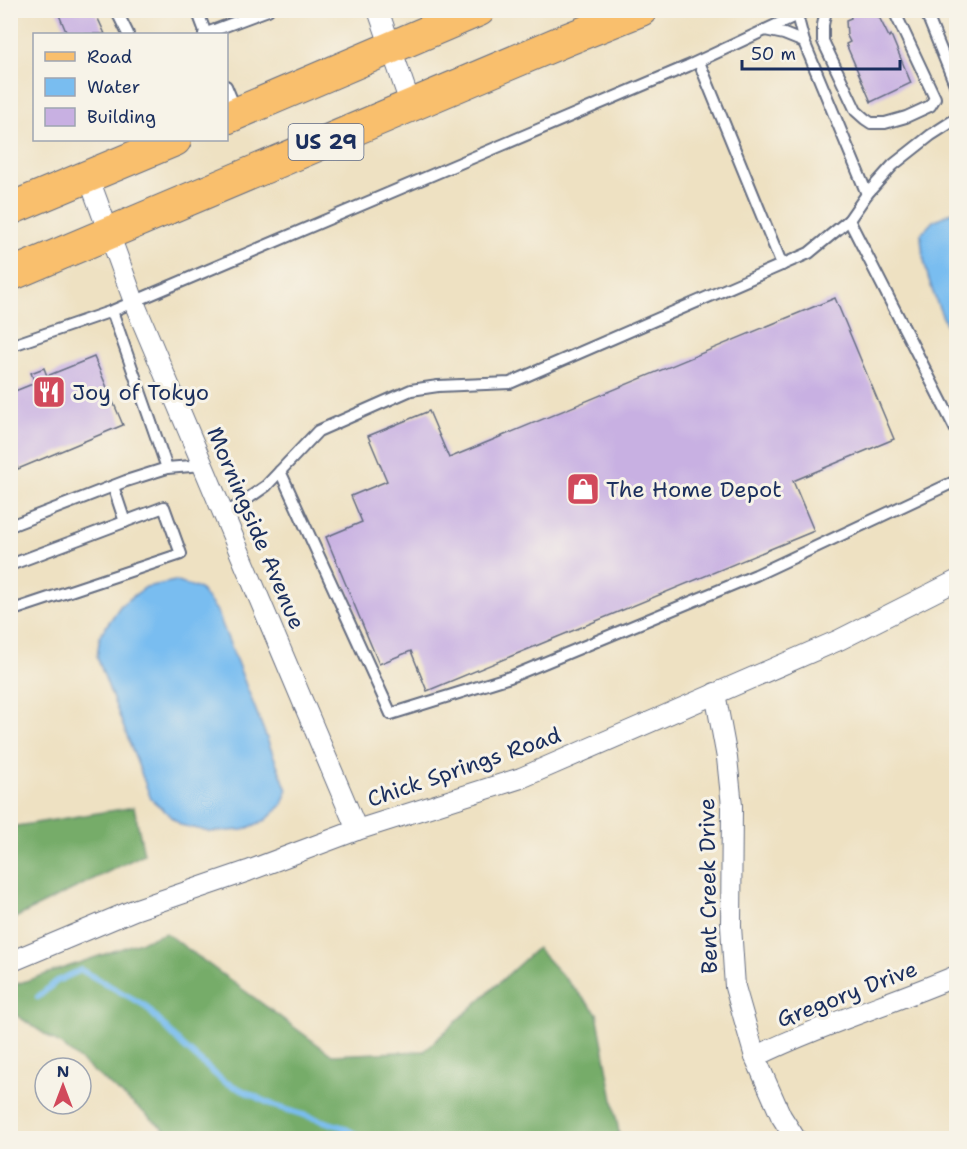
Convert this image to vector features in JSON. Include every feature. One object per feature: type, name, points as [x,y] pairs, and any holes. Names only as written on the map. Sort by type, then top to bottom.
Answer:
[{"type":"main road","name":"US 29","points":[[230,106],[391,48],[479,10]]},
{"type":"main road","name":"US 29","points":[[10,275],[641,10]]},
{"type":"main road","points":[[10,209],[173,141]]},
{"type":"street","points":[[378,10],[411,106]]},
{"type":"street","name":"Morningside Avenue","points":[[88,176],[134,303],[357,830]]},
{"type":"street","name":"Chick Springs Road","points":[[10,962],[134,910],[357,830],[521,778],[839,640],[957,581]]},
{"type":"street","name":"Bent Creek Drive","points":[[715,693],[727,758],[732,806],[731,926],[735,987],[755,1057],[781,1116],[795,1138]]},
{"type":"street","name":"Gregory Drive","points":[[755,1057],[793,1039],[957,976]]},
{"type":"lane","points":[[116,10],[128,33]]},
{"type":"lane","points":[[197,10],[205,33]]},
{"type":"lane","points":[[208,33],[268,10]]},
{"type":"lane","points":[[11,345],[134,303],[699,62],[808,10]]},
{"type":"lane","points":[[826,10],[823,40],[856,111],[871,123],[885,123],[906,117],[930,106],[935,98],[896,15],[898,10]]},
{"type":"lane","points":[[925,10],[957,87]]},
{"type":"lane","points":[[797,15],[804,42],[867,194]]},
{"type":"lane","points":[[765,30],[804,42]]},
{"type":"lane","points":[[699,62],[782,265]]},
{"type":"lane","points":[[224,515],[266,486],[318,431],[411,390],[438,386],[510,383],[809,252],[849,220],[867,194],[893,165],[957,118]]},
{"type":"lane","points":[[849,220],[957,430]]},
{"type":"lane","points":[[112,311],[167,468]]},
{"type":"lane","points":[[10,526],[113,486],[167,468],[203,465]]},
{"type":"lane","points":[[280,471],[391,714],[521,672],[756,575],[957,481]]},
{"type":"lane","points":[[113,486],[125,522]]},
{"type":"lane","points":[[10,565],[164,507],[181,554],[10,611]]},
{"type":"green space","points":[[134,807],[144,854],[11,920],[11,827]]},
{"type":"green space","points":[[166,933],[332,1055],[424,1051],[537,948],[597,1013],[620,1138],[175,1138],[93,1071],[93,1056],[75,1056],[10,1011],[11,986]]},
{"type":"water","points":[[952,212],[956,213],[956,345],[928,277],[921,234],[933,221]]},
{"type":"water","points":[[175,581],[200,589],[217,611],[287,790],[282,805],[266,820],[243,830],[210,832],[181,825],[151,799],[97,657],[100,635],[121,605],[146,587]]},
{"type":"building","points":[[57,10],[94,10],[105,33],[67,33]]},
{"type":"building","points":[[855,10],[866,12],[872,10],[880,19],[889,37],[891,35],[911,83],[871,102],[846,44],[850,42],[847,36],[846,20],[851,18],[850,13]]},
{"type":"building","name":"The Home Depot","points":[[835,298],[894,439],[793,481],[814,531],[427,691],[411,651],[379,664],[326,537],[362,522],[351,496],[387,481],[368,436],[429,411],[449,458]]},
{"type":"building","points":[[94,357],[123,425],[18,469],[10,452],[10,393],[35,383],[31,373],[44,368],[47,376]]},
{"type":"waterway","points":[[38,997],[57,981],[81,970],[144,1005],[183,1046],[223,1081],[275,1106],[342,1127],[362,1138]]},
{"type":"place","name":"Joy of Tokyo","points":[[49,392]]},
{"type":"place","name":"The Home Depot","points":[[583,489]]}]
